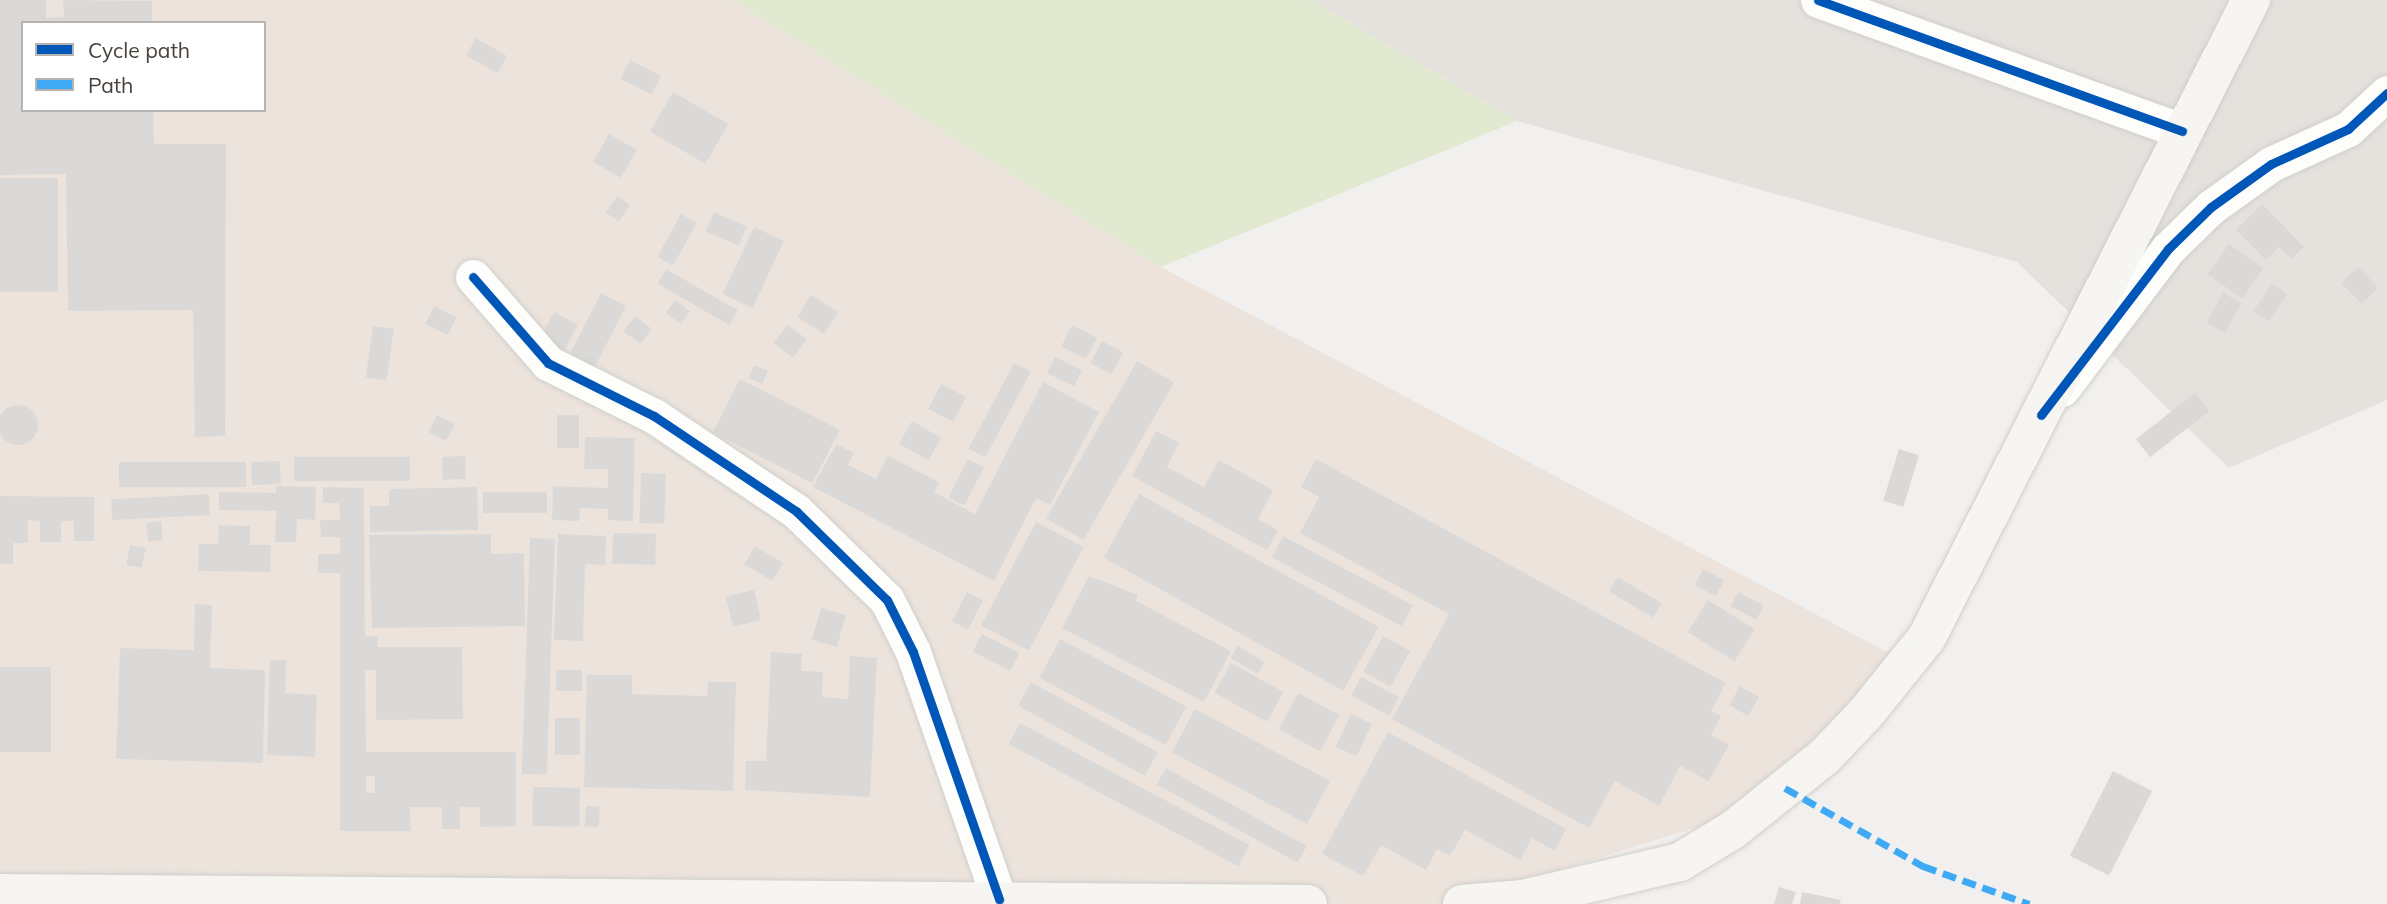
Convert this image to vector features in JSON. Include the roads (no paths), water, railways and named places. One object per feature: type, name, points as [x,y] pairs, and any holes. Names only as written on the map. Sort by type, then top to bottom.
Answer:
[{"type":"main road","points":[[1462,904],[1522,900],[1680,862],[1734,829],[1825,756],[1927,636],[2251,0]]},
{"type":"main road","points":[[0,893],[999,899],[1308,904]]},
{"type":"street","points":[[1818,0],[2182,131]]},
{"type":"street","points":[[2041,415],[2168,249],[2211,207],[2271,164],[2348,129],[2387,93]]},
{"type":"street","points":[[473,277],[548,363],[654,416],[796,511],[887,600],[913,652],[999,899]]}]
